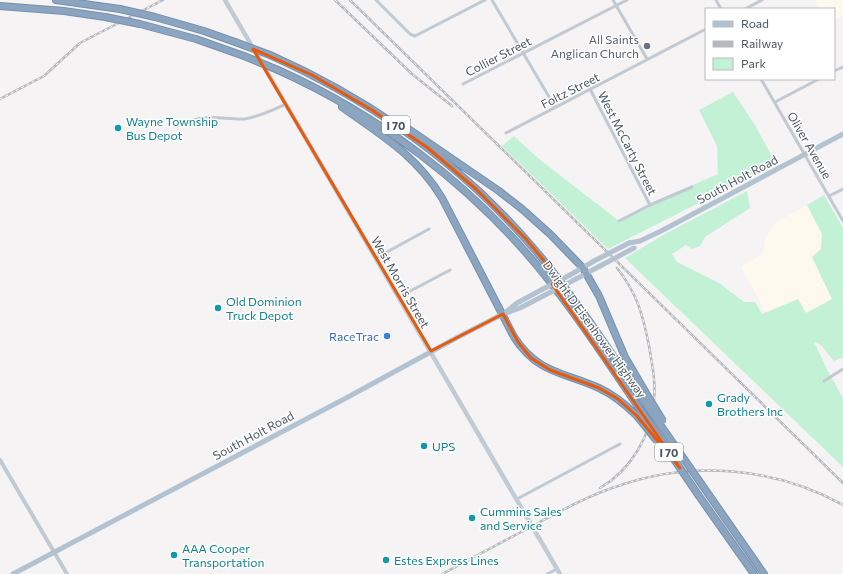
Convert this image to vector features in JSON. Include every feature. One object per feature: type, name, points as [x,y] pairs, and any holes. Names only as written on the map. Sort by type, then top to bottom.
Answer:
[{"type":"highway","name":"Dwight D Eisenhower Highway","points":[[56,0],[120,9],[155,17],[204,31],[270,56],[324,81],[372,110],[411,136],[448,164],[482,194],[517,230],[566,288],[764,574]]},
{"type":"highway","name":"Dwight D Eisenhower Highway","points":[[0,6],[64,11],[105,17],[140,24],[213,44],[278,70],[318,90],[368,118],[411,148],[451,180],[490,215],[523,249],[554,286],[754,574]]},
{"type":"highway","points":[[318,90],[402,150],[426,174],[442,198],[524,351],[550,370],[608,392],[626,405],[680,468]]},
{"type":"highway","points":[[372,110],[418,134],[499,190],[537,221],[585,270],[601,300],[625,357],[686,460]]},
{"type":"main road","name":"West Morris Street","points":[[225,0],[560,574]]},
{"type":"main road","name":"South Holt Road","points":[[13,574],[348,397],[431,351],[576,279],[594,261],[629,243],[640,241],[843,134]]},
{"type":"main road","name":"South Holt Road","points":[[503,314],[517,303],[570,275],[600,266],[634,248],[640,241]]},
{"type":"street","points":[[376,0],[410,34],[414,36],[485,0]]},
{"type":"street","points":[[492,0],[555,107]]},
{"type":"street","points":[[613,0],[647,59]]},
{"type":"street","name":"Collier Street","points":[[463,84],[627,0]]},
{"type":"street","points":[[747,8],[762,0]]},
{"type":"street","name":"Foltz Street","points":[[506,133],[705,30]]},
{"type":"street","name":"Oliver Avenue","points":[[763,80],[843,221]]},
{"type":"street","points":[[775,102],[817,80]]},
{"type":"street","name":"West McCarty Street","points":[[590,89],[650,205]]},
{"type":"street","points":[[177,126],[198,119],[250,118],[286,104]]},
{"type":"street","points":[[619,221],[650,205],[692,187]]},
{"type":"street","points":[[829,196],[843,189]]},
{"type":"street","points":[[376,258],[429,229]]},
{"type":"street","points":[[399,297],[450,270]]},
{"type":"street","points":[[824,381],[843,369]]},
{"type":"street","points":[[517,499],[620,444]]},
{"type":"street","points":[[0,460],[67,574]]},
{"type":"street","points":[[547,574],[557,569]]},
{"type":"highlighted area","points":[[253,49],[312,75],[372,110],[428,148],[476,189],[526,239],[560,280],[552,284],[680,468],[637,416],[618,399],[599,388],[550,370],[531,358],[518,342],[503,314],[431,351]]},
{"type":"shaded area","points":[[815,0],[843,0],[843,14],[835,21],[835,8],[819,8]]},
{"type":"shaded area","points":[[807,205],[822,234],[821,249],[812,257],[832,299],[805,313],[797,299],[766,313],[741,266],[763,254],[765,239],[775,223]]},
{"type":"green space","points":[[733,92],[755,125],[776,164],[608,249],[502,146],[514,136],[539,159],[619,221],[651,203],[718,174],[717,146],[699,110]]},
{"type":"green space","points":[[747,191],[750,208],[705,237],[700,246],[692,249],[686,245],[672,254],[677,262],[719,283],[744,302],[755,302],[762,314],[798,299],[806,313],[832,299],[812,257],[821,249],[822,234],[807,205],[824,195],[843,228],[843,357],[834,361],[821,345],[814,342],[843,398],[843,467],[625,258],[665,234]]},
{"type":"railway","points":[[0,99],[44,76],[80,43],[163,0]]},
{"type":"railway","points":[[335,0],[412,74],[452,106]]},
{"type":"railway","points":[[350,0],[843,483]]},
{"type":"railway","points":[[600,488],[621,472],[638,451],[649,426],[654,400],[652,366],[642,314],[630,286],[617,268]]},
{"type":"railway","points":[[442,574],[587,498],[618,486],[646,478],[675,473],[704,471],[761,475],[789,482],[817,492],[843,505]]},
{"type":"place","name":"All Saints Anglican Church","points":[[647,46]]},
{"type":"place","name":"Wayne Township Bus Depot","points":[[118,128]]},
{"type":"place","name":"Old Dominion Truck Depot","points":[[218,308]]},
{"type":"place","name":"RaceTrac","points":[[387,336]]},
{"type":"place","name":"Grady Brothers Inc","points":[[709,404]]},
{"type":"place","name":"UPS","points":[[424,446]]},
{"type":"place","name":"Cummins Sales and Service","points":[[472,518]]},
{"type":"place","name":"AAA Cooper Transportation","points":[[174,555]]},
{"type":"place","name":"Estes Express Lines","points":[[386,560]]}]
